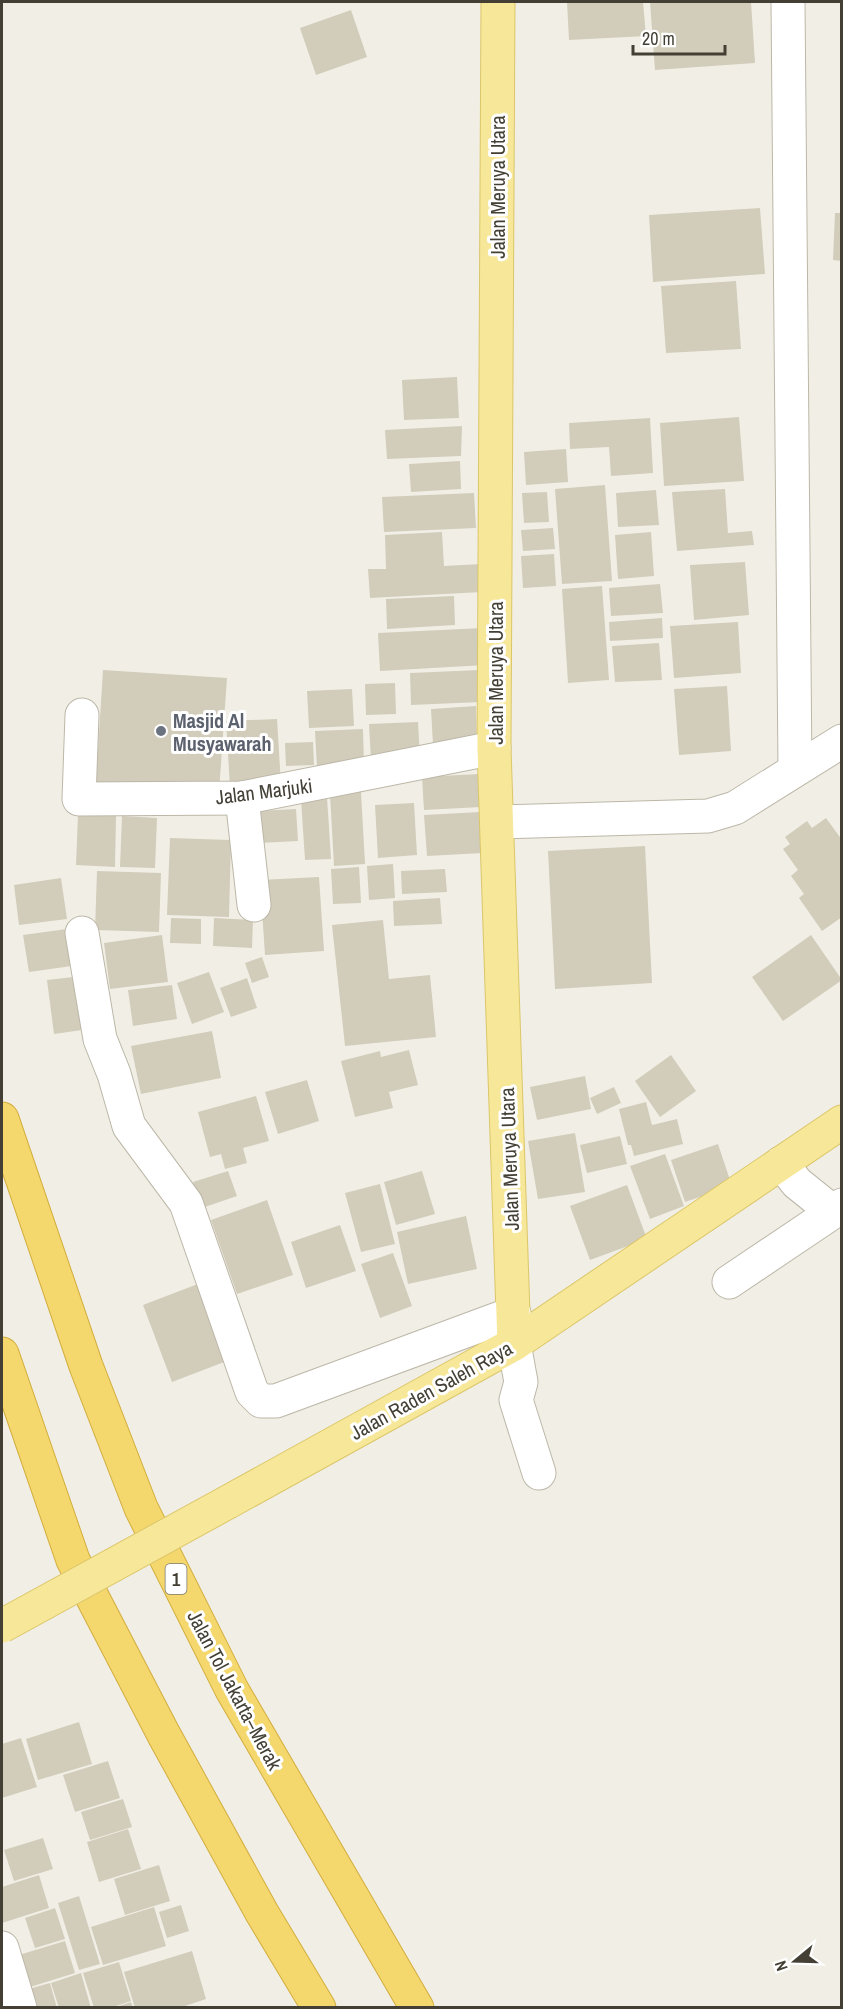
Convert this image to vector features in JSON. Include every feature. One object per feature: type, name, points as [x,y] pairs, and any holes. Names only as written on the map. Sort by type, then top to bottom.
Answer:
[{"type":"highway","name":"Jalan Tol Jakarta–Merak","points":[[2,1119],[86,1366],[141,1508],[232,1690],[417,2007]]},
{"type":"highway","points":[[2,1354],[73,1560]]},
{"type":"highway","points":[[2,1426],[170,1746],[262,1913],[319,2007]]},
{"type":"main road","name":"Jalan Meruya Utara","points":[[498,2],[494,748],[514,1328]]},
{"type":"main road","name":"Jalan Raden Saleh Raya","points":[[2,1626],[228,1502],[514,1328],[842,1122]]},
{"type":"street","points":[[788,2],[795,770]]},
{"type":"street","name":"Jalan Marjuki","points":[[82,715],[79,800],[242,798],[494,748]]},
{"type":"street","points":[[497,822],[708,816],[735,808],[842,741]]},
{"type":"street","points":[[242,798],[254,905]]},
{"type":"street","points":[[82,933],[100,1039],[114,1074],[129,1126],[186,1203],[252,1392],[261,1401],[276,1401],[514,1328],[520,1382],[516,1400],[539,1473]]},
{"type":"street","points":[[729,1282],[837,1208],[797,1183],[781,1162]]},
{"type":"street","points":[[2,1948],[20,2007]]},
{"type":"building","points":[[567,2],[643,2],[646,36],[569,40]]},
{"type":"building","points":[[650,2],[751,2],[755,63],[655,70]]},
{"type":"building","points":[[351,10],[367,57],[316,75],[300,28]]},
{"type":"building","points":[[760,208],[765,274],[653,282],[649,215]]},
{"type":"building","points":[[835,213],[842,213],[842,261],[833,260]]},
{"type":"building","points":[[736,281],[741,349],[666,353],[661,286]]},
{"type":"building","points":[[457,377],[459,418],[404,420],[402,380]]},
{"type":"building","points":[[739,417],[744,481],[664,486],[660,423]]},
{"type":"building","points":[[650,418],[653,473],[611,476],[609,447],[570,449],[569,423]]},
{"type":"building","points":[[462,426],[461,456],[387,459],[385,430]]},
{"type":"building","points":[[566,449],[568,482],[526,485],[524,452]]},
{"type":"building","points":[[460,461],[461,489],[411,492],[409,464]]},
{"type":"building","points":[[605,485],[612,581],[562,584],[555,489]]},
{"type":"building","points":[[725,489],[728,533],[752,531],[754,545],[677,551],[672,492]]},
{"type":"building","points":[[656,490],[659,525],[618,527],[616,493]]},
{"type":"building","points":[[547,492],[549,522],[524,523],[522,493]]},
{"type":"building","points":[[474,493],[476,528],[384,532],[382,497]]},
{"type":"building","points":[[553,528],[555,549],[523,551],[521,530]]},
{"type":"building","points":[[442,532],[444,566],[481,564],[482,592],[370,598],[368,569],[386,569],[385,535]]},
{"type":"building","points":[[651,532],[654,576],[618,579],[615,535]]},
{"type":"building","points":[[554,554],[556,586],[523,588],[521,556]]},
{"type":"building","points":[[745,562],[749,615],[694,620],[690,565]]},
{"type":"building","points":[[660,584],[663,613],[611,616],[609,588]]},
{"type":"building","points":[[602,586],[609,680],[568,683],[562,589]]},
{"type":"building","points":[[454,596],[455,625],[387,629],[386,599]]},
{"type":"building","points":[[662,618],[663,638],[610,641],[609,622]]},
{"type":"building","points":[[738,622],[741,673],[674,678],[670,626]]},
{"type":"building","points":[[483,628],[485,665],[380,671],[378,633]]},
{"type":"building","points":[[659,643],[662,680],[615,682],[612,646]]},
{"type":"building","name":"Masjid Al Musyawarah","points":[[103,670],[227,678],[219,792],[96,783]]},
{"type":"building","points":[[480,670],[481,702],[411,705],[410,673]]},
{"type":"building","points":[[395,683],[396,714],[366,715],[365,684]]},
{"type":"building","points":[[727,686],[731,751],[679,755],[674,689]]},
{"type":"building","points":[[352,689],[354,726],[309,728],[307,691]]},
{"type":"building","points":[[476,706],[477,743],[433,745],[431,709]]},
{"type":"building","points":[[277,719],[281,784],[230,787],[226,721]]},
{"type":"building","points":[[418,722],[420,758],[371,760],[369,724]]},
{"type":"building","points":[[363,729],[364,766],[317,768],[315,731]]},
{"type":"building","points":[[313,742],[314,765],[286,766],[285,743]]},
{"type":"building","points":[[479,774],[481,807],[424,810],[422,777]]},
{"type":"building","points":[[361,792],[365,864],[334,866],[330,794]]},
{"type":"building","points":[[327,797],[331,859],[305,860],[301,799]]},
{"type":"building","points":[[414,803],[417,855],[378,858],[375,805]]},
{"type":"building","points":[[296,809],[298,841],[259,843],[257,811]]},
{"type":"building","points":[[480,812],[483,853],[427,856],[424,815]]},
{"type":"building","points":[[78,815],[116,816],[115,867],[76,865]]},
{"type":"building","points":[[122,816],[157,818],[155,868],[120,867]]},
{"type":"building","points":[[826,818],[842,840],[842,917],[822,931],[799,898],[804,894],[791,876],[798,870],[783,849],[790,844],[785,837],[807,821],[812,828]]},
{"type":"building","points":[[170,838],[231,840],[229,917],[167,915]]},
{"type":"building","points":[[645,846],[652,983],[555,989],[548,851]]},
{"type":"building","points":[[393,864],[395,898],[369,900],[367,866]]},
{"type":"building","points":[[359,867],[361,903],[333,904],[331,869]]},
{"type":"building","points":[[445,869],[447,892],[402,894],[401,871]]},
{"type":"building","points":[[97,871],[161,873],[159,932],[95,930]]},
{"type":"building","points":[[319,877],[324,951],[265,955],[260,880]]},
{"type":"building","points":[[61,878],[67,919],[19,925],[14,885]]},
{"type":"building","points":[[440,898],[442,924],[394,926],[393,901]]},
{"type":"building","points":[[171,918],[201,919],[201,944],[170,943]]},
{"type":"building","points":[[214,918],[253,920],[252,948],[213,946]]},
{"type":"building","points":[[383,920],[389,979],[430,975],[436,1037],[345,1046],[332,925]]},
{"type":"building","points":[[74,928],[79,965],[29,972],[23,935]]},
{"type":"building","points":[[162,935],[168,982],[110,989],[104,943]]},
{"type":"building","points":[[811,935],[842,980],[783,1021],[752,977]]},
{"type":"building","points":[[262,957],[269,977],[252,983],[245,963]]},
{"type":"building","points":[[209,972],[224,1012],[192,1024],[177,983]]},
{"type":"building","points":[[82,976],[89,1029],[54,1034],[47,980]]},
{"type":"building","points":[[247,978],[257,1008],[231,1017],[220,988]]},
{"type":"building","points":[[172,985],[177,1019],[133,1026],[128,990]]},
{"type":"building","points":[[212,1031],[221,1078],[141,1094],[131,1046]]},
{"type":"building","points":[[409,1050],[418,1085],[389,1092],[393,1108],[355,1117],[341,1061],[380,1051],[381,1057]]},
{"type":"building","points":[[671,1055],[696,1091],[660,1117],[635,1081]]},
{"type":"building","points":[[585,1076],[591,1109],[537,1120],[530,1087]]},
{"type":"building","points":[[307,1080],[319,1121],[278,1134],[265,1092]]},
{"type":"building","points":[[614,1087],[621,1103],[597,1114],[590,1098]]},
{"type":"building","points":[[256,1096],[269,1141],[243,1148],[247,1163],[225,1169],[221,1154],[210,1157],[198,1112]]},
{"type":"building","points":[[646,1102],[652,1125],[677,1119],[683,1144],[634,1156],[631,1145],[628,1145],[619,1109]]},
{"type":"building","points":[[575,1133],[585,1192],[538,1199],[528,1141]]},
{"type":"building","points":[[620,1136],[627,1164],[587,1173],[580,1145]]},
{"type":"building","points":[[718,1144],[732,1186],[685,1202],[671,1160]]},
{"type":"building","points":[[665,1154],[684,1206],[650,1219],[630,1166]]},
{"type":"building","points":[[228,1171],[237,1196],[202,1208],[193,1182]]},
{"type":"building","points":[[422,1171],[435,1214],[396,1225],[384,1182]]},
{"type":"building","points":[[380,1184],[395,1244],[361,1252],[345,1193]]},
{"type":"building","points":[[627,1185],[647,1239],[590,1260],[570,1206]]},
{"type":"building","points":[[267,1200],[293,1275],[237,1294],[211,1220]]},
{"type":"building","points":[[466,1216],[477,1269],[408,1284],[397,1232]]},
{"type":"building","points":[[340,1225],[356,1271],[306,1288],[291,1242]]},
{"type":"building","points":[[393,1253],[412,1306],[380,1318],[361,1264]]},
{"type":"building","points":[[203,1282],[232,1359],[172,1382],[143,1305]]},
{"type":"building","points":[[79,1722],[92,1764],[38,1780],[26,1739]]},
{"type":"building","points":[[21,1738],[37,1787],[2,1798],[2,1744]]},
{"type":"building","points":[[108,1761],[120,1798],[75,1812],[63,1775]]},
{"type":"building","points":[[123,1799],[132,1827],[90,1840],[81,1812]]},
{"type":"building","points":[[128,1829],[141,1869],[99,1882],[87,1842]]},
{"type":"building","points":[[43,1838],[53,1869],[14,1881],[4,1850]]},
{"type":"building","points":[[159,1865],[170,1901],[125,1915],[114,1879]]},
{"type":"building","points":[[39,1875],[49,1908],[2,1923],[2,1887]]},
{"type":"building","points":[[79,1896],[100,1964],[79,1970],[58,1903]]},
{"type":"building","points":[[181,1905],[189,1931],[167,1938],[159,1912]]},
{"type":"building","points":[[154,1907],[166,1946],[103,1965],[91,1927]]},
{"type":"building","points":[[55,1908],[65,1939],[35,1948],[25,1918]]},
{"type":"building","points":[[65,1941],[75,1973],[30,1987],[19,1955]]},
{"type":"building","points":[[192,1951],[206,1999],[179,2008],[135,2008],[124,1972]]},
{"type":"building","points":[[119,1962],[131,2001],[110,2008],[94,2008],[83,1973]]},
{"type":"building","points":[[81,1973],[91,2008],[59,2008],[51,1983]]},
{"type":"building","points":[[50,1983],[57,2008],[30,2008],[25,1990]]},
{"type":"building","points":[[131,2002],[133,2008],[116,2008],[116,2007]]},
{"type":"place","name":"Masjid Al Musyawarah","points":[[161,731]]}]
